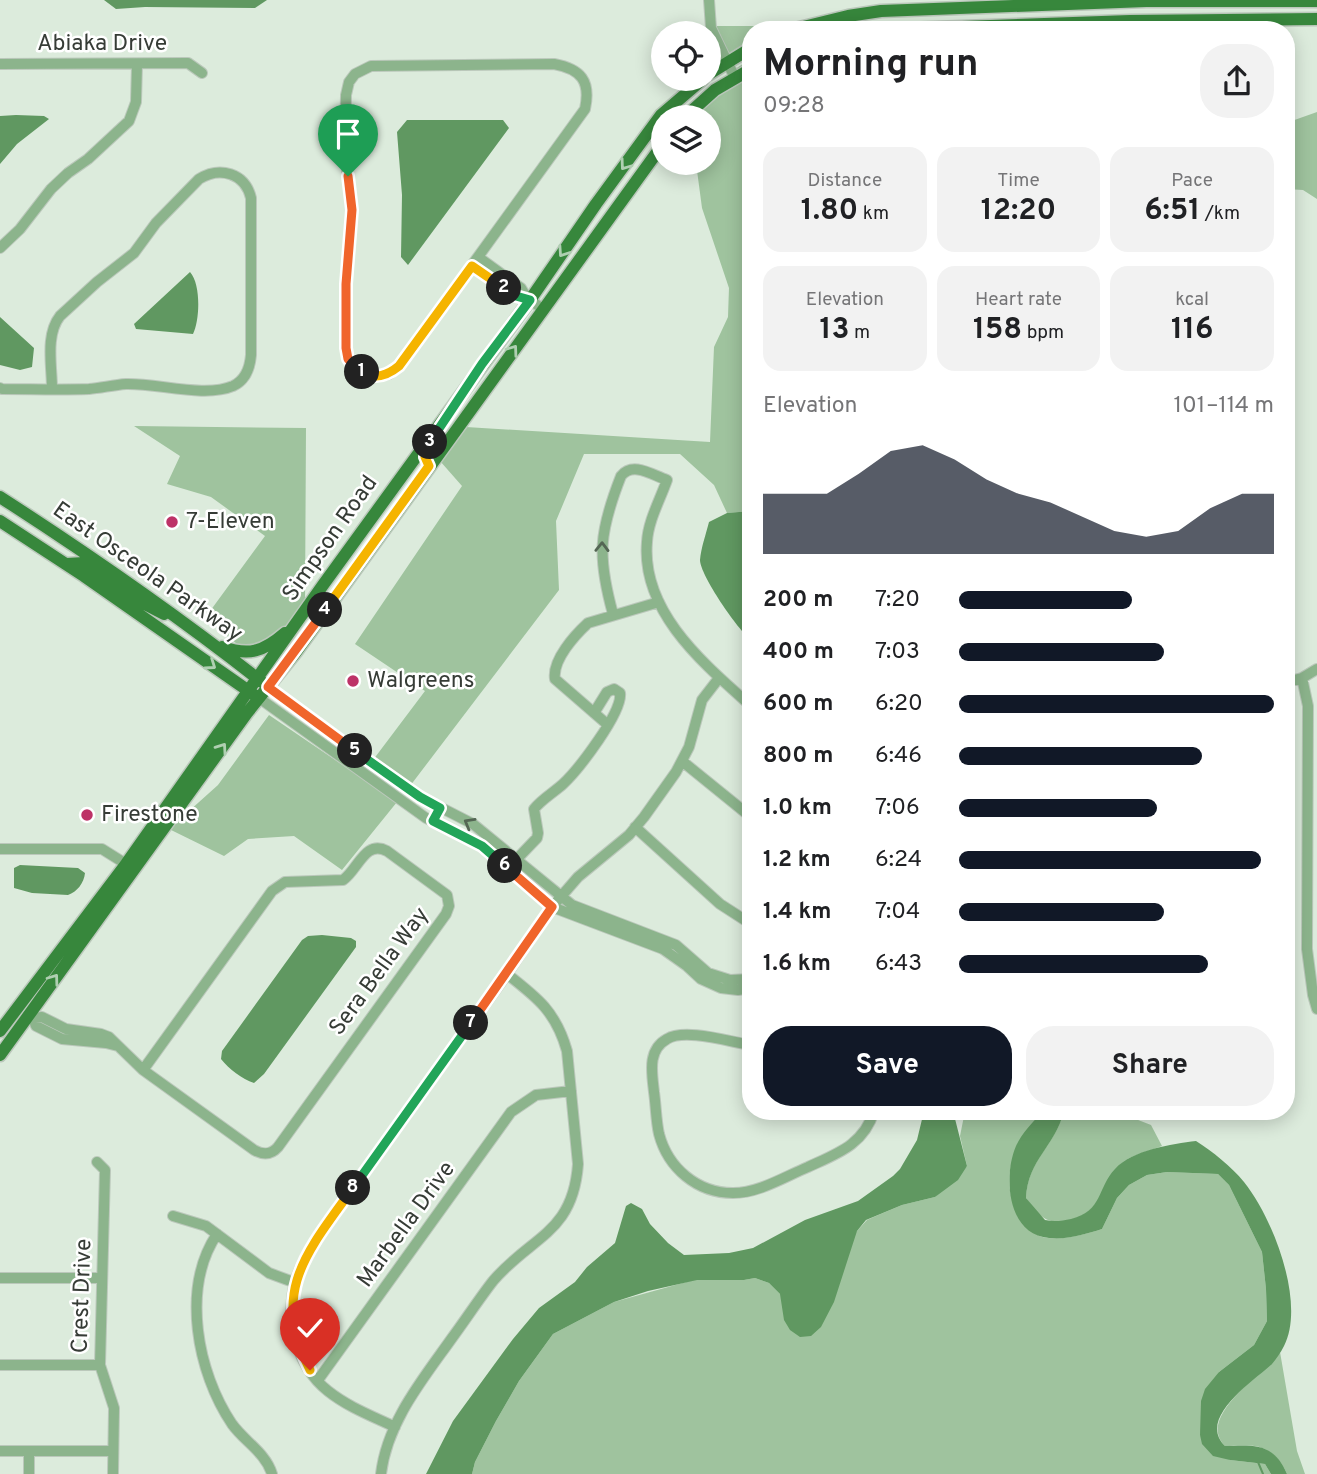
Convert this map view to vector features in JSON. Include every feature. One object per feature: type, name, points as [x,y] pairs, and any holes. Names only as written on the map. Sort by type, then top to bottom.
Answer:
[{"type":"main road","points":[[828,21],[902,10],[1146,1],[1317,1]]},
{"type":"main road","points":[[1103,21],[1105,16],[1118,8],[1146,1]]},
{"type":"main road","points":[[1247,19],[1268,13],[1273,1]]},
{"type":"main road","points":[[1205,21],[1317,19]]},
{"type":"main road","points":[[721,66],[742,53]]},
{"type":"main road","points":[[698,105],[715,90],[742,74]]},
{"type":"main road","name":"Simpson Road","points":[[0,1031],[26,1013],[124,884],[254,694],[257,678],[661,115],[689,91]]},
{"type":"main road","name":"Simpson Road","points":[[0,1055],[147,834],[254,694],[268,687],[651,160]]},
{"type":"main road","points":[[429,466],[425,457],[428,445],[453,407]]},
{"type":"main road","name":"East Osceola Parkway","points":[[0,498],[77,546],[181,620],[268,687]]},
{"type":"main road","name":"East Osceola Parkway","points":[[0,521],[67,564],[254,694]]},
{"type":"main road","points":[[44,549],[70,551],[77,546]]},
{"type":"main road","points":[[67,564],[84,563],[149,608],[181,620]]},
{"type":"main road","points":[[209,641],[239,652],[251,652],[274,642],[298,621]]},
{"type":"main road","points":[[147,834],[147,852]]},
{"type":"main road","points":[[124,884],[126,864]]},
{"type":"street","points":[[709,0],[711,28],[734,78]]},
{"type":"street","name":"Abiaka Drive","points":[[0,64],[188,64],[202,73]]},
{"type":"street","points":[[0,248],[20,229],[51,188],[88,159],[129,121],[136,102],[137,64]]},
{"type":"street","points":[[554,64],[571,67],[587,86],[585,108],[475,262],[399,366],[388,374],[367,375],[348,359],[346,284],[352,210],[345,153],[346,95],[349,82],[363,68],[554,64]]},
{"type":"street","points":[[0,388],[52,389],[92,389],[125,384],[182,390],[221,388],[242,380],[251,355],[251,198],[244,183],[225,172],[207,174],[199,179],[156,223],[134,253],[60,316],[51,338],[52,389]]},
{"type":"street","points":[[475,262],[516,296],[529,299],[543,309]]},
{"type":"street","points":[[613,614],[605,586],[602,541],[608,509],[621,476],[631,468],[667,480],[650,524],[647,542],[652,586],[659,602],[686,643],[742,698]]},
{"type":"street","points":[[608,725],[555,679],[556,665],[581,629],[589,623],[659,602]]},
{"type":"street","points":[[1295,680],[1317,669]]},
{"type":"street","points":[[396,1427],[347,1405],[325,1389],[305,1361],[293,1331],[292,1312],[296,1283],[308,1252],[560,896],[587,868],[635,827],[690,747],[702,700],[719,678]]},
{"type":"street","points":[[1302,678],[1308,706],[1307,949],[1317,1009]]},
{"type":"street","points":[[268,687],[420,797],[473,824],[572,905],[676,945],[708,973],[730,980],[742,979]]},
{"type":"street","points":[[508,868],[529,849],[538,833],[534,809],[578,769],[608,725],[620,702],[620,693],[614,689],[609,691],[594,713]]},
{"type":"street","points":[[254,694],[433,821],[482,846],[552,907],[663,948],[701,979],[721,988],[742,989]]},
{"type":"street","points":[[682,761],[742,810]]},
{"type":"street","points":[[433,821],[440,808]]},
{"type":"street","points":[[635,827],[720,904],[742,917]]},
{"type":"street","name":"Sera Bella Way","points":[[26,1013],[36,1026],[56,1038],[118,1046],[143,1070],[254,1150],[270,1153],[278,1147],[446,914],[449,906],[447,895],[381,848],[367,852],[343,880],[281,883],[270,894],[143,1070]]},
{"type":"street","points":[[0,849],[102,849],[126,864]]},
{"type":"street","points":[[381,1474],[383,1459],[404,1407],[422,1379],[493,1281],[564,1215],[573,1196],[578,1164],[567,1051],[562,1033],[553,1015],[539,998],[507,974]]},
{"type":"street","points":[[742,1044],[678,1034],[665,1040],[654,1055],[652,1073],[660,1137],[670,1158],[692,1181],[723,1192],[758,1189],[850,1146],[866,1130],[870,1120]]},
{"type":"street","name":"Marbella Drive","points":[[318,1380],[481,1164],[512,1112],[524,1101],[546,1093],[571,1091]]},
{"type":"street","name":"Crest Drive","points":[[97,1162],[106,1170],[100,1365],[114,1408],[113,1474]]},
{"type":"street","points":[[173,1216],[198,1223],[269,1272],[296,1283]]},
{"type":"street","points":[[217,1234],[207,1249],[200,1272],[198,1292],[199,1336],[205,1363],[214,1389],[232,1424],[268,1462],[272,1474]]},
{"type":"street","points":[[0,1278],[102,1278]]},
{"type":"street","points":[[0,1365],[100,1365]]},
{"type":"street","points":[[0,1451],[113,1451]]},
{"type":"street","points":[[29,1451],[29,1474]]},
{"type":"shaded area","points":[[104,0],[267,0],[255,8],[116,9]]},
{"type":"shaded area","points":[[721,26],[742,26],[742,55],[730,62],[721,39]]},
{"type":"shaded area","points":[[742,65],[742,512],[727,513],[714,485],[680,454],[584,454],[556,521],[559,590],[410,786],[373,760],[425,691],[355,644],[462,486],[440,461],[466,427],[710,442],[714,347],[728,317],[729,288],[702,208],[698,175],[721,175],[721,105],[699,105],[708,91],[721,91],[721,80]]},
{"type":"shaded area","points":[[1317,112],[1317,199],[1303,190],[1295,190],[1295,120]]},
{"type":"shaded area","points":[[0,116],[44,116],[49,119],[17,144],[0,164]]},
{"type":"shaded area","points":[[407,120],[503,120],[509,128],[408,265],[401,257],[402,195],[397,132]]},
{"type":"shaded area","points":[[190,272],[196,285],[198,302],[193,334],[136,329],[134,324]]},
{"type":"shaded area","points":[[0,317],[34,348],[32,367],[20,370],[0,365]]},
{"type":"shaded area","points":[[134,426],[306,428],[305,605],[278,634],[242,648],[205,618],[265,536],[211,497],[167,484],[180,456]]},
{"type":"shaded area","points":[[742,512],[742,630],[721,602],[706,577],[700,560],[709,522],[727,513]]},
{"type":"shaded area","points":[[269,715],[397,802],[342,870],[294,836],[248,839],[224,856],[169,829],[218,785]]},
{"type":"shaded area","points":[[20,865],[78,868],[85,873],[79,887],[68,895],[32,893],[14,888],[14,868]]},
{"type":"shaded area","points":[[308,936],[351,938],[356,941],[356,947],[264,1074],[254,1083],[245,1079],[221,1059],[222,1051],[302,940]]},
{"type":"shaded area","points":[[922,1120],[955,1120],[967,1166],[958,1180],[935,1197],[902,1205],[866,1220],[857,1231],[834,1302],[821,1327],[811,1336],[800,1337],[790,1330],[784,1320],[780,1294],[769,1283],[755,1278],[697,1280],[614,1302],[553,1334],[519,1381],[475,1462],[472,1474],[426,1474],[453,1421],[513,1339],[539,1308],[575,1282],[587,1267],[615,1243],[626,1206],[631,1203],[642,1209],[650,1224],[684,1255],[729,1253],[753,1248],[805,1220],[858,1201],[900,1169],[917,1140]]},
{"type":"shaded area","points":[[963,1120],[1036,1120],[1016,1150],[1009,1183],[1012,1198],[1026,1223],[1033,1232],[1043,1237],[1069,1237],[1102,1229],[1117,1198],[1129,1185],[1147,1175],[1167,1172],[1218,1174],[1229,1185],[1262,1252],[1267,1321],[1254,1345],[1219,1372],[1200,1435],[1230,1460],[1265,1464],[1271,1474],[472,1474],[475,1462],[519,1381],[553,1334],[614,1302],[697,1279],[755,1278],[769,1283],[780,1294],[867,1220],[902,1205],[935,1197],[967,1166],[960,1136]]},
{"type":"shaded area","points":[[1035,1120],[1061,1120],[1028,1185],[1026,1198],[1045,1220],[1058,1221],[1081,1215],[1094,1205],[1109,1176],[1122,1162],[1153,1149],[1176,1144],[1196,1141],[1244,1182],[1266,1217],[1283,1261],[1289,1285],[1290,1328],[1284,1346],[1272,1364],[1231,1400],[1218,1424],[1218,1435],[1225,1446],[1254,1446],[1270,1451],[1287,1474],[1271,1474],[1265,1464],[1213,1456],[1202,1444],[1200,1435],[1201,1401],[1205,1389],[1219,1372],[1254,1345],[1267,1321],[1262,1252],[1229,1185],[1218,1174],[1167,1172],[1147,1175],[1129,1185],[1117,1198],[1102,1229],[1083,1235],[1049,1238],[1024,1227],[1012,1202],[1012,1158],[1018,1141]]},
{"type":"shaded area","points":[[1061,1120],[1138,1120],[1151,1125],[1162,1146],[1121,1164],[1088,1212],[1066,1221],[1052,1221],[1042,1217],[1026,1198],[1031,1173]]},
{"type":"shaded area","points":[[1280,1352],[1297,1451],[1305,1474],[1287,1474],[1276,1457],[1262,1448],[1246,1445],[1225,1446],[1218,1434],[1219,1422],[1226,1409]]},
{"type":"waterway","points":[[1258,1462],[1263,1474]]},
{"type":"place","name":"7-Eleven","points":[[172,522]]},
{"type":"place","name":"Walgreens","points":[[353,681]]},
{"type":"place","name":"Firestone","points":[[87,815]]},
{"type":"route","points":[[310,1370],[293,1331],[292,1312],[293,1293],[308,1252],[552,907],[482,846],[433,821],[440,808],[420,797],[268,687],[429,466],[425,457],[428,445],[482,364],[530,300],[516,296],[472,266],[399,366],[388,374],[378,376],[367,375],[356,368],[348,359],[346,348],[346,284],[352,233],[348,176]]}]
